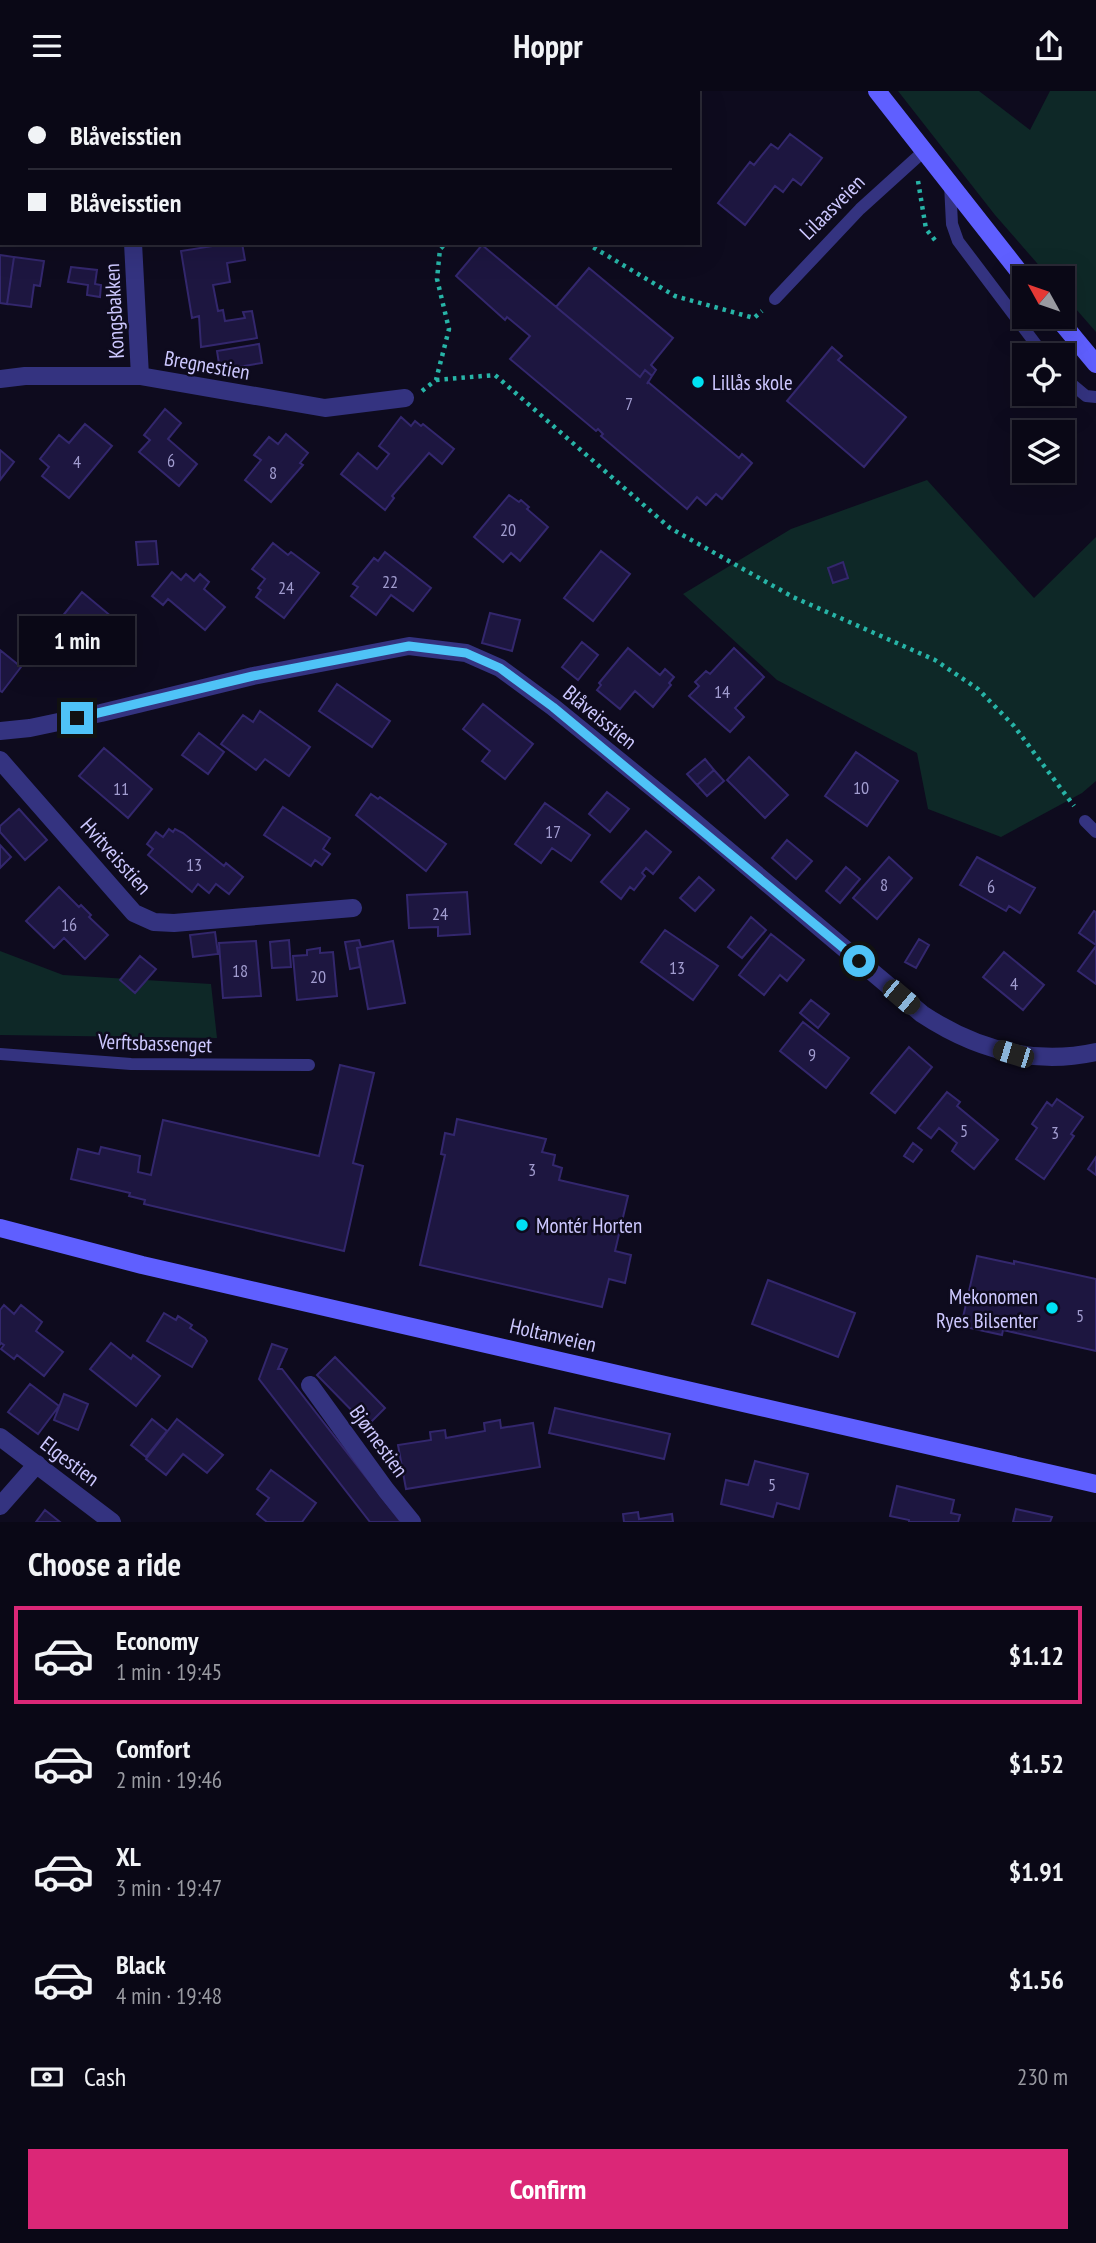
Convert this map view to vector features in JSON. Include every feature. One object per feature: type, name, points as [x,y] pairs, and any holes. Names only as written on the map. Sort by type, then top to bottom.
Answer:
[{"type":"main road","points":[[877,91],[1015,266]]},
{"type":"main road","points":[[1067,329],[1096,364]]},
{"type":"main road","name":"Holtanveien","points":[[0,1228],[156,1268],[1096,1484]]},
{"type":"street","name":"Kongsbakken","points":[[133,245],[140,376]]},
{"type":"street","name":"Bregnestien","points":[[0,379],[25,376],[140,376],[325,408],[405,398]]},
{"type":"street","name":"Blåveisstien","points":[[0,731],[30,728],[253,676],[409,646],[466,653],[500,668],[553,707],[691,819],[922,1014],[945,1029],[974,1042],[1013,1054],[1049,1058],[1096,1052]]},
{"type":"street","name":"Hvitveisstien","points":[[0,760],[134,913],[154,922],[174,923],[353,908]]},
{"type":"street","name":"Bjørnestien","points":[[310,1385],[412,1522]]},
{"type":"street","name":"Elgestien","points":[[0,1437],[112,1522]]},
{"type":"street","points":[[0,1506],[37,1464]]},
{"type":"lane","name":"Lilaasveien","points":[[775,299],[860,209],[924,151]]},
{"type":"lane","points":[[950,183],[951,224],[958,241],[1035,343]]},
{"type":"lane","points":[[1075,387],[1086,396],[1096,397]]},
{"type":"lane","points":[[1085,821],[1096,832]]},
{"type":"lane","name":"Verftsbassenget","points":[[0,1054],[131,1064],[309,1065]]},
{"type":"path","points":[[405,398],[424,391],[436,380],[449,329],[437,279],[440,249],[444,245]]},
{"type":"path","points":[[589,245],[675,296],[754,318],[775,299]]},
{"type":"path","points":[[436,380],[495,375],[670,528],[793,597],[946,667],[978,689],[1014,726],[1085,821]]},
{"type":"green space","points":[[898,91],[979,91],[1030,130],[1050,91],[1096,91],[1096,332],[1075,308],[1075,266],[1040,266],[995,215]]},
{"type":"green space","points":[[927,480],[1034,598],[1096,537],[1096,781],[1082,793],[1001,837],[928,809],[917,753],[777,680],[683,594],[791,529]]},
{"type":"green space","points":[[0,951],[63,975],[211,984],[217,1038],[0,1035]]},
{"type":"building","points":[[790,134],[822,158],[801,185],[793,179],[783,192],[775,186],[745,225],[718,203],[750,162],[754,165],[771,144],[778,149]]},
{"type":"building","points":[[242,245],[245,260],[227,263],[230,282],[213,285],[218,311],[223,310],[225,321],[245,318],[243,312],[252,311],[257,338],[201,347],[199,316],[192,318],[181,251]]},
{"type":"building","points":[[482,245],[640,377],[645,370],[652,376],[648,382],[739,458],[742,454],[752,463],[722,499],[716,494],[706,505],[697,497],[687,509],[601,436],[603,434],[598,429],[596,431],[510,359],[530,336],[507,317],[505,320],[456,276]]},
{"type":"building","points":[[0,255],[14,257],[7,304],[0,303]]},
{"type":"building","points":[[14,257],[44,261],[40,286],[34,285],[31,307],[7,304]]},
{"type":"building","points":[[71,267],[97,270],[95,284],[101,285],[100,297],[87,295],[88,285],[68,282]]},
{"type":"building","points":[[589,268],[673,338],[651,365],[656,370],[652,376],[645,370],[640,377],[556,307]]},
{"type":"building","points":[[259,344],[262,363],[220,370],[217,351]]},
{"type":"building","points":[[832,347],[842,356],[838,360],[906,417],[864,467],[787,401]]},
{"type":"building","points":[[165,409],[181,423],[168,439],[197,464],[179,486],[139,452],[150,440],[144,435]]},
{"type":"building","points":[[401,417],[411,426],[415,421],[421,426],[423,424],[454,449],[442,464],[429,453],[392,496],[394,498],[385,510],[341,474],[358,453],[377,469],[389,454],[379,446]]},
{"type":"building","points":[[85,424],[112,446],[69,498],[42,476],[49,467],[40,459],[59,435],[69,443]]},
{"type":"building","points":[[286,434],[308,453],[300,463],[303,465],[271,502],[245,480],[261,460],[254,455],[269,437],[278,444]]},
{"type":"building","points":[[0,450],[14,462],[0,480]]},
{"type":"building","points":[[509,495],[519,502],[521,500],[529,507],[527,509],[548,527],[520,561],[511,553],[503,562],[474,537]]},
{"type":"building","points":[[156,541],[158,564],[138,565],[136,542]]},
{"type":"building","points":[[273,543],[288,555],[291,552],[319,573],[284,618],[256,597],[261,590],[258,588],[265,579],[252,569]]},
{"type":"building","points":[[601,551],[630,574],[593,621],[564,598]]},
{"type":"building","points":[[385,552],[431,588],[413,611],[391,595],[376,615],[351,596],[358,587],[353,584],[374,558],[378,561]]},
{"type":"building","points":[[843,562],[848,578],[833,583],[828,568]]},
{"type":"building","points":[[172,572],[181,580],[186,574],[194,581],[200,574],[209,582],[204,589],[225,607],[205,630],[168,599],[163,605],[152,596]]},
{"type":"building","points":[[82,592],[124,627],[102,652],[86,639],[80,646],[66,635],[72,628],[61,618]]},
{"type":"building","points":[[490,613],[520,620],[512,651],[482,643]]},
{"type":"building","points":[[582,642],[598,655],[578,680],[562,667]]},
{"type":"building","points":[[628,648],[660,675],[665,669],[674,677],[669,683],[671,685],[653,707],[635,691],[620,709],[597,690],[601,685],[599,683]]},
{"type":"building","points":[[734,648],[764,677],[735,708],[744,717],[730,732],[689,696],[699,686],[695,682],[706,671],[710,674]]},
{"type":"building","points":[[0,650],[21,667],[2,692],[0,691]]},
{"type":"building","points":[[337,684],[390,721],[372,747],[319,711]]},
{"type":"building","points":[[483,704],[533,744],[505,779],[482,761],[490,751],[463,729]]},
{"type":"building","points":[[260,711],[310,747],[289,776],[265,759],[256,770],[221,744],[243,715],[253,722]]},
{"type":"building","points":[[199,733],[224,752],[208,774],[182,755]]},
{"type":"building","points":[[104,748],[152,789],[128,818],[79,776]]},
{"type":"building","points":[[856,752],[898,781],[867,826],[825,796]]},
{"type":"building","points":[[749,757],[788,795],[765,818],[727,780]]},
{"type":"building","points":[[705,759],[714,770],[697,785],[687,774]]},
{"type":"building","points":[[714,770],[724,781],[707,796],[697,785]]},
{"type":"building","points":[[607,792],[629,809],[610,832],[589,814]]},
{"type":"building","points":[[371,794],[378,799],[380,797],[446,844],[426,871],[356,815]]},
{"type":"building","points":[[545,803],[590,835],[571,861],[552,848],[541,863],[515,844]]},
{"type":"building","points":[[283,807],[330,838],[323,849],[330,854],[322,865],[315,860],[311,866],[264,835]]},
{"type":"building","points":[[19,809],[47,840],[25,860],[0,832],[0,826]]},
{"type":"building","points":[[169,829],[183,833],[224,866],[226,863],[243,877],[229,894],[216,884],[209,893],[198,884],[192,892],[148,855],[153,849],[147,844],[156,832],[163,837]]},
{"type":"building","points":[[646,831],[671,852],[653,874],[646,868],[642,873],[645,876],[634,890],[630,887],[621,899],[601,882]]},
{"type":"building","points":[[787,840],[812,861],[796,879],[772,858]]},
{"type":"building","points":[[0,845],[11,857],[0,868]]},
{"type":"building","points":[[889,857],[912,878],[877,919],[853,898]]},
{"type":"building","points":[[977,857],[1035,888],[1020,913],[1009,906],[1006,911],[960,885]]},
{"type":"building","points":[[846,867],[860,879],[840,903],[826,891]]},
{"type":"building","points":[[699,877],[714,890],[695,911],[680,898]]},
{"type":"building","points":[[59,887],[79,907],[81,905],[108,935],[85,959],[64,938],[54,948],[26,921]]},
{"type":"building","points":[[467,892],[470,934],[438,936],[438,927],[409,928],[407,895]]},
{"type":"building","points":[[1094,911],[1096,912],[1096,945],[1079,933]]},
{"type":"building","points":[[751,917],[766,930],[742,958],[728,947]]},
{"type":"building","points":[[665,930],[718,966],[693,1000],[641,962]]},
{"type":"building","points":[[215,932],[218,954],[193,957],[190,935]]},
{"type":"building","points":[[771,934],[804,960],[787,981],[780,975],[764,995],[739,975]]},
{"type":"building","points":[[919,939],[929,945],[916,968],[905,962]]},
{"type":"building","points":[[289,940],[291,967],[272,968],[270,942]]},
{"type":"building","points":[[359,940],[361,947],[357,948],[360,967],[350,969],[345,942]]},
{"type":"building","points":[[256,941],[261,996],[223,998],[219,943]]},
{"type":"building","points":[[393,941],[405,1003],[368,1009],[357,948]]},
{"type":"building","points":[[1096,946],[1096,984],[1078,971]]},
{"type":"building","points":[[320,948],[320,953],[333,952],[337,996],[297,1000],[293,956],[307,955],[307,950]]},
{"type":"building","points":[[1004,952],[1044,985],[1023,1010],[983,977]]},
{"type":"building","points":[[140,956],[156,969],[135,993],[120,980]]},
{"type":"building","points":[[811,1000],[829,1014],[818,1028],[800,1013]]},
{"type":"building","points":[[803,1022],[849,1058],[826,1088],[780,1051]]},
{"type":"building","points":[[909,1047],[932,1067],[895,1113],[871,1093]]},
{"type":"building","points":[[340,1065],[374,1073],[353,1163],[363,1166],[344,1251],[144,1204],[145,1200],[129,1196],[130,1193],[71,1179],[78,1149],[99,1154],[101,1147],[140,1156],[138,1172],[151,1175],[163,1120],[319,1156]]},
{"type":"building","points":[[947,1092],[960,1102],[957,1106],[998,1140],[974,1169],[952,1151],[957,1143],[939,1128],[931,1138],[918,1128]]},
{"type":"building","points":[[1057,1099],[1083,1117],[1071,1134],[1074,1136],[1044,1179],[1016,1159],[1037,1128],[1032,1124],[1047,1102],[1052,1106]]},
{"type":"building","points":[[457,1119],[546,1139],[542,1152],[555,1155],[553,1165],[562,1168],[559,1180],[628,1196],[615,1251],[631,1255],[625,1283],[609,1279],[602,1307],[420,1265],[445,1155],[441,1154],[445,1133],[454,1135]]},
{"type":"building","points":[[913,1143],[922,1150],[913,1162],[904,1156]]},
{"type":"building","points":[[1096,1157],[1096,1175],[1088,1169]]},
{"type":"building","points":[[977,1256],[1014,1264],[1014,1261],[1096,1279],[1096,1351],[1003,1330],[1002,1335],[961,1326]]},
{"type":"building","points":[[768,1280],[855,1313],[838,1357],[752,1324]]},
{"type":"building","points":[[4,1305],[14,1314],[21,1305],[42,1322],[36,1331],[63,1352],[44,1376],[17,1355],[14,1359],[1,1349],[4,1345],[0,1345],[0,1310]]},
{"type":"building","points":[[164,1313],[176,1320],[178,1316],[192,1325],[190,1328],[207,1341],[192,1367],[147,1341]]},
{"type":"building","points":[[111,1343],[131,1359],[133,1355],[160,1376],[136,1406],[90,1369]]},
{"type":"building","points":[[272,1344],[287,1349],[278,1369],[282,1369],[401,1522],[370,1522],[259,1379]]},
{"type":"building","points":[[335,1357],[385,1408],[367,1426],[317,1375]]},
{"type":"building","points":[[30,1384],[59,1406],[38,1434],[8,1412]]},
{"type":"building","points":[[64,1394],[88,1404],[78,1430],[54,1420]]},
{"type":"building","points":[[555,1408],[670,1434],[664,1459],[549,1433]]},
{"type":"building","points":[[152,1419],[167,1431],[146,1457],[131,1445]]},
{"type":"building","points":[[177,1419],[223,1455],[207,1473],[183,1454],[166,1475],[146,1459]]},
{"type":"building","points":[[500,1420],[501,1428],[533,1423],[540,1467],[406,1489],[398,1445],[431,1440],[430,1432],[445,1430],[446,1438],[485,1431],[484,1423]]},
{"type":"building","points":[[755,1461],[808,1474],[799,1509],[777,1503],[773,1517],[721,1504],[726,1480],[748,1485]]},
{"type":"building","points":[[271,1470],[316,1503],[302,1522],[267,1522],[257,1514],[269,1498],[257,1489]]},
{"type":"building","points":[[897,1486],[954,1500],[951,1513],[960,1515],[958,1522],[909,1522],[890,1516]]},
{"type":"building","points":[[1016,1509],[1052,1517],[1050,1522],[1013,1522]]},
{"type":"building","points":[[45,1510],[60,1522],[36,1522]]},
{"type":"building","points":[[638,1512],[639,1519],[672,1514],[673,1522],[624,1522],[623,1514]]},
{"type":"place","name":"Lillås skole","points":[[698,382]]},
{"type":"place","name":"Montér Horten","points":[[522,1225]]},
{"type":"place","name":"Mekonomen Ryes Bilsenter","points":[[1052,1308]]},
{"type":"route","points":[[77,718],[253,676],[409,646],[466,653],[500,668],[553,707],[859,961]]}]
